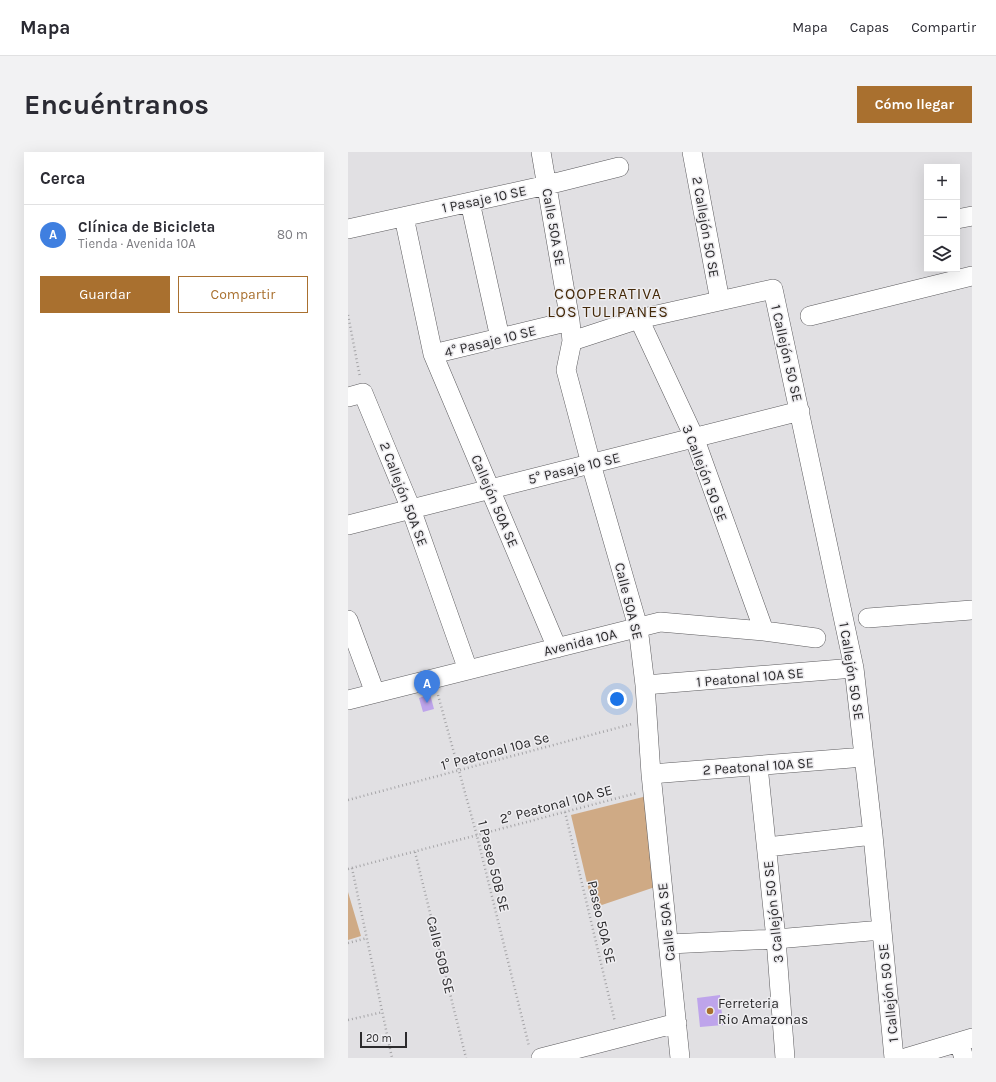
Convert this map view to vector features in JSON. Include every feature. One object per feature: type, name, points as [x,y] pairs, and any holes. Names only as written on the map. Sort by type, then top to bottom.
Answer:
[{"type":"street","name":"Calle 50A SE","points":[[541,152],[570,322],[572,341],[566,370],[591,464],[638,627],[645,686],[652,782],[680,1058]]},
{"type":"street","name":"2 Callejón 50 SE","points":[[692,152],[720,301]]},
{"type":"street","name":"1 Pasaje 10 SE","points":[[348,229],[547,185],[619,167]]},
{"type":"street","points":[[470,202],[500,338]]},
{"type":"street","points":[[960,218],[972,216]]},
{"type":"street","name":"Callejón 50A SE","points":[[404,217],[433,354],[557,648]]},
{"type":"street","points":[[810,316],[960,275]]},
{"type":"street","name":"1 Callejón 50 SE","points":[[720,301],[773,289],[854,668],[873,835],[894,1058]]},
{"type":"street","points":[[572,341],[639,319],[720,301]]},
{"type":"street","name":"3 Callejón 50 SE","points":[[639,319],[694,438],[764,631]]},
{"type":"street","name":"4° Pasaje 10 SE","points":[[433,354],[570,322]]},
{"type":"street","name":"2 Callejón 50A SE","points":[[356,395],[411,509],[468,670]]},
{"type":"street","name":"5° Pasaje 10 SE","points":[[348,525],[800,410]]},
{"type":"street","points":[[868,618],[972,610]]},
{"type":"street","points":[[348,620],[375,693]]},
{"type":"street","name":"Avenida 10A","points":[[348,700],[660,622],[764,631],[816,638]]},
{"type":"street","name":"1 Peatonal 10A SE","points":[[645,686],[854,668]]},
{"type":"street","name":"2 Peatonal 10A SE","points":[[652,782],[758,766],[864,757]]},
{"type":"street","name":"3 Callejón 50 SE","points":[[758,766],[776,939],[785,1058]]},
{"type":"street","points":[[767,847],[873,835]]},
{"type":"street","points":[[669,944],[776,939],[882,930]]},
{"type":"street","points":[[535,1054],[596,1051],[619,1037],[677,1022]]},
{"type":"street","points":[[905,1058],[965,1046]]},
{"type":"path","points":[[348,315],[356,395]]},
{"type":"path","name":"1 Paseo 50B SE","points":[[434,679],[535,1054]]},
{"type":"path","name":"1° Peatonal 10a Se","points":[[348,800],[647,720]]},
{"type":"path","name":"2° Peatonal 10A SE","points":[[348,869],[565,812],[652,782]]},
{"type":"path","name":"Paseo 50A SE","points":[[565,812],[619,1037]]},
{"type":"path","name":"Calle 50B SE","points":[[415,852],[466,1058]]},
{"type":"path","points":[[352,868],[392,1058]]},
{"type":"path","points":[[348,943],[367,938]]},
{"type":"path","points":[[348,1020],[383,1012]]},
{"type":"shaded area","points":[[647,796],[655,887],[593,908],[571,815]]},
{"type":"shaded area","points":[[348,892],[361,936],[348,940]]},
{"type":"building","points":[[430,694],[434,709],[423,712],[419,698]]},
{"type":"building","name":"Ferreteria Rio Amazonas","points":[[720,995],[723,1025],[700,1027],[697,998]]},
{"type":"place","name":"Clínica de Bicicleta","points":[[427,703]]},
{"type":"place","name":"Ferreteria Rio Amazonas","points":[[710,1011]]},
{"type":"district","name":"COOPERATIVA LOS TULIPANES","points":[[608,302]]}]
